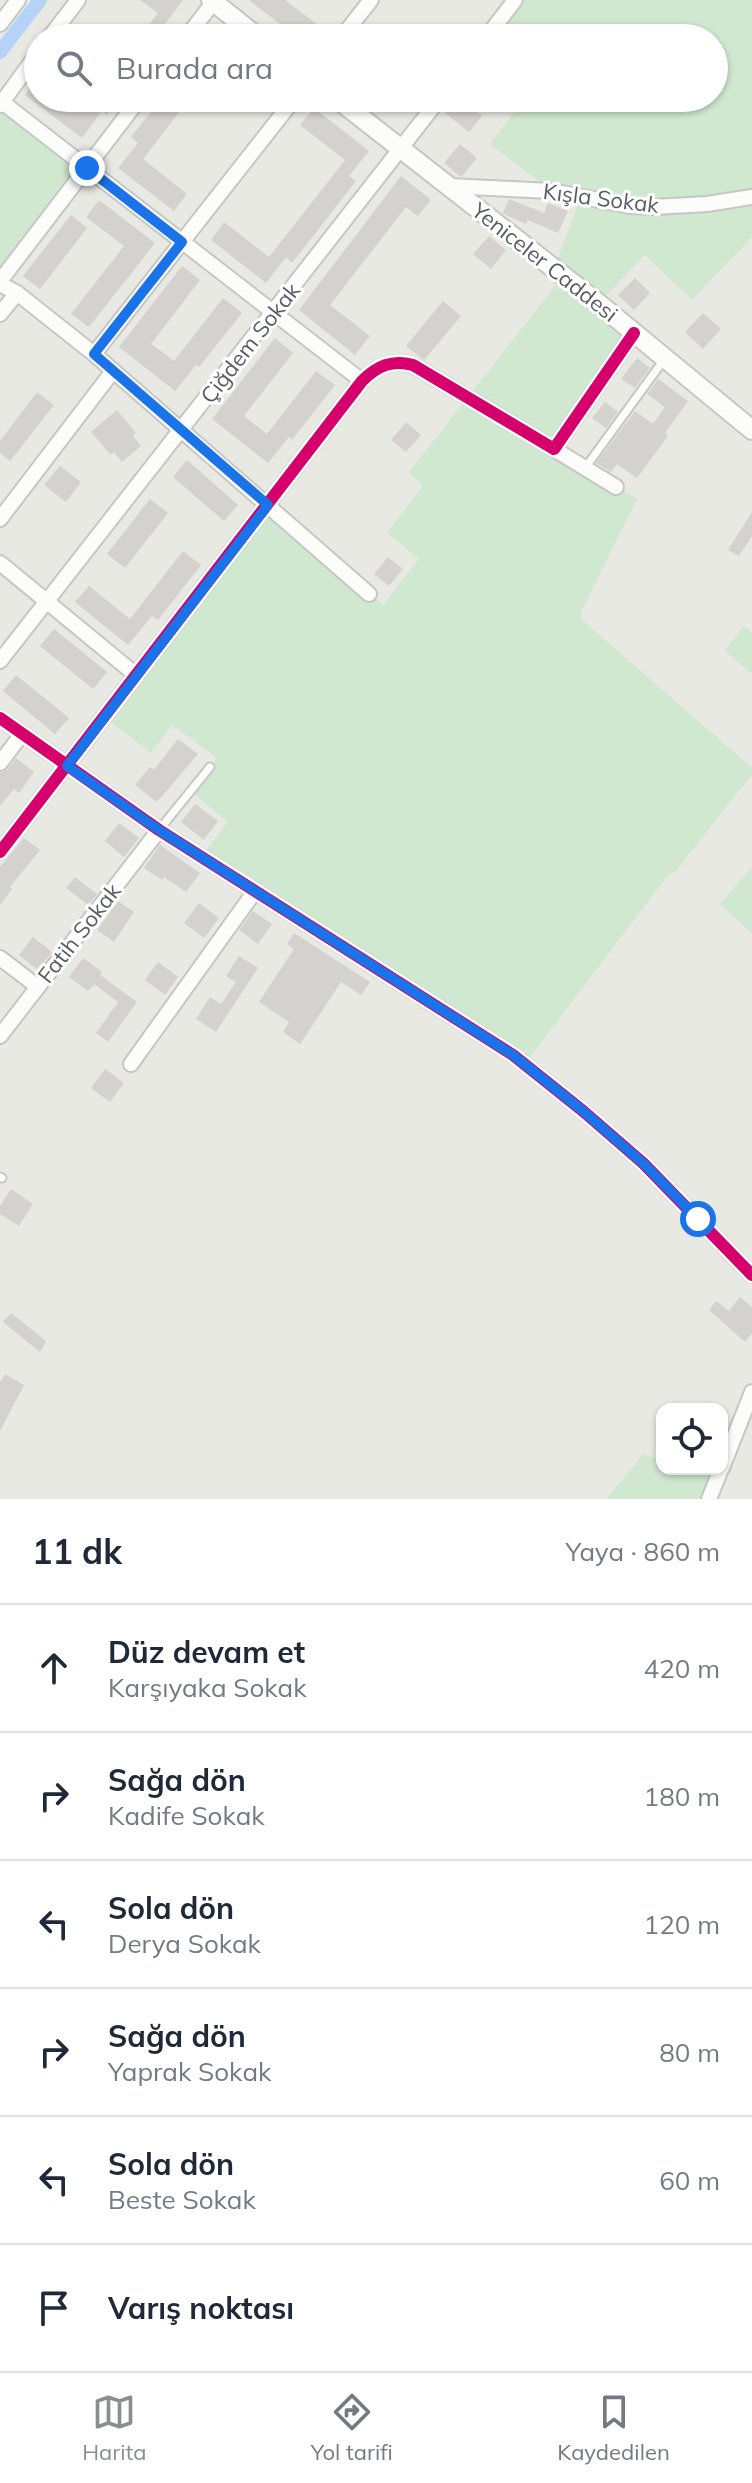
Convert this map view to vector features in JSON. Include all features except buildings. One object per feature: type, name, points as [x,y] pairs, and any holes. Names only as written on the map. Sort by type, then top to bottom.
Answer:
[{"type":"street","points":[[0,24],[18,0]]},
{"type":"street","points":[[60,24],[78,0]]},
{"type":"street","points":[[352,24],[371,0]]},
{"type":"street","points":[[497,24],[515,0]]},
{"type":"street","points":[[196,24],[213,1],[242,24]]},
{"type":"street","points":[[24,72],[1,103],[362,381]]},
{"type":"street","points":[[129,112],[0,282],[94,354],[369,594]]},
{"type":"street","points":[[94,354],[284,112]]},
{"type":"street","name":"Yeniceler Caddesi","points":[[354,112],[752,430]]},
{"type":"street","name":"Çiğdem Sokak","points":[[0,661],[429,112]]},
{"type":"street","name":"Kışla Sokak","points":[[450,186],[551,191],[642,207],[693,206],[752,197]]},
{"type":"street","points":[[0,314],[17,293]]},
{"type":"street","points":[[554,449],[634,333]]},
{"type":"street","points":[[0,852],[362,381],[373,372],[392,363],[413,365],[616,487]]},
{"type":"street","points":[[0,519],[113,371]]},
{"type":"street","points":[[0,563],[136,675]]},
{"type":"street","points":[[0,718],[159,830],[466,1024],[546,1080],[643,1163],[752,1275]]},
{"type":"street","points":[[0,763],[22,734]]},
{"type":"street","name":"Fatih Sokak","points":[[0,1036],[159,830]]},
{"type":"street","points":[[131,1064],[255,891]]},
{"type":"street","points":[[0,958],[38,987]]},
{"type":"street","points":[[728,1453],[752,1392]]},
{"type":"street","points":[[709,1499],[719,1475]]},
{"type":"lane","points":[[585,468],[665,359]]},
{"type":"lane","points":[[159,830],[210,767]]},
{"type":"green space","points":[[515,0],[752,0],[752,237],[692,300],[645,255],[599,303],[634,333],[555,449],[637,499],[582,610],[581,619],[751,767],[752,774],[676,871],[668,875],[525,1064],[201,857],[228,822],[190,791],[217,758],[172,725],[151,753],[104,717],[268,505],[383,605],[419,559],[387,533],[423,486],[409,472],[563,276],[554,269],[581,196],[551,191],[490,144],[514,112],[728,112],[728,24],[497,24]]},
{"type":"green space","points":[[0,105],[87,168],[0,281]]},
{"type":"green space","points":[[743,626],[752,632],[752,674],[725,651]]},
{"type":"green space","points":[[752,867],[752,934],[720,904]]},
{"type":"green space","points":[[643,1454],[656,1458],[656,1475],[719,1475],[709,1499],[607,1499]]},
{"type":"waterway","points":[[0,52],[40,0]]},
{"type":"cycle path","points":[[0,852],[368,376],[392,363],[413,365],[554,449],[634,333]]},
{"type":"cycle path","points":[[0,718],[159,830],[513,1055],[643,1163],[752,1275]]},
{"type":"route","points":[[87,168],[182,242],[94,354],[268,505],[67,766],[159,830],[513,1055],[643,1163],[698,1219]]}]
